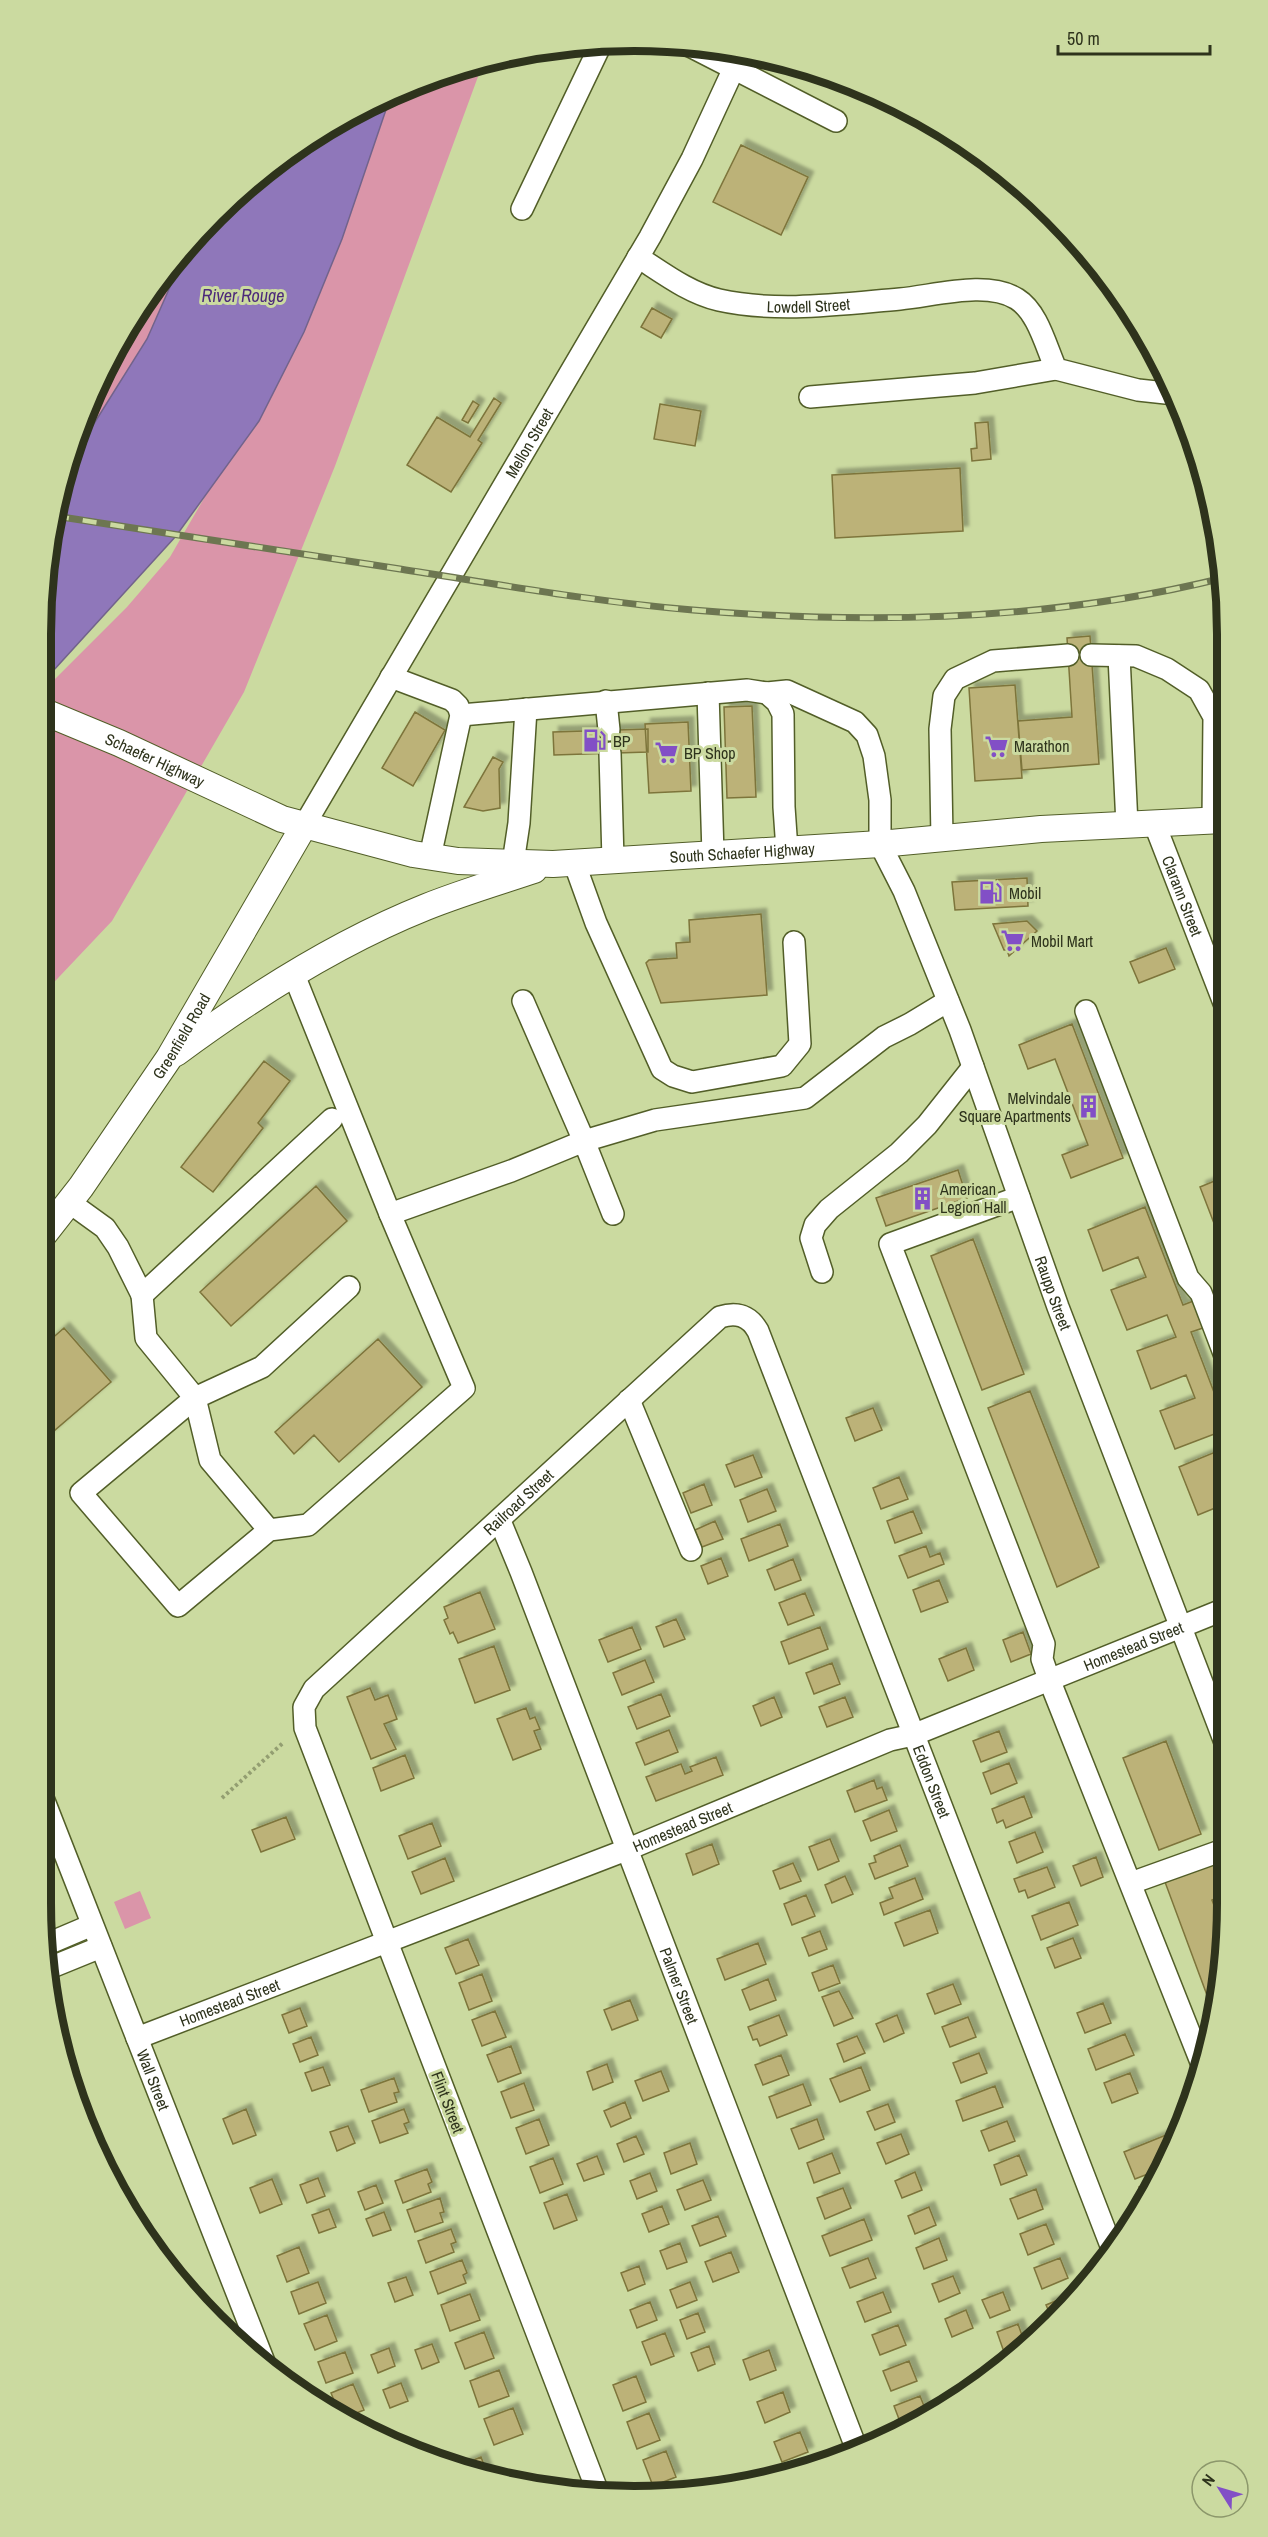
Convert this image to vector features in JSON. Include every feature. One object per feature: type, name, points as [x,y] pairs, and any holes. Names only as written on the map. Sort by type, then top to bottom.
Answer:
[{"type":"main road","name":"Schaefer Highway","points":[[51,715],[87,729],[266,813]]},
{"type":"main road","name":"South Schaefer Highway","points":[[266,813],[413,854],[469,862],[513,863],[564,863],[787,850],[1041,829],[1217,820]]},
{"type":"main road","name":"Greenfield Road","points":[[51,1225],[168,1058],[305,824]]},
{"type":"main road","points":[[168,1058],[231,1012],[353,942],[424,908],[564,863]]},
{"type":"street","points":[[522,209],[597,52]]},
{"type":"street","points":[[738,61],[836,121]]},
{"type":"street","name":"Mellon Street","points":[[305,824],[638,257],[692,159],[738,61]]},
{"type":"street","name":"Lowdell Street","points":[[638,257],[685,287],[717,299],[772,306],[900,299],[989,289],[1016,298],[1031,313],[1056,369]]},
{"type":"street","points":[[810,397],[975,383],[1056,369],[1138,390],[1165,393]]},
{"type":"street","points":[[1091,655],[1136,656],[1167,669],[1199,690],[1214,717],[1217,794]]},
{"type":"street","points":[[942,838],[940,729],[944,696],[955,679],[993,661],[1068,656]]},
{"type":"street","points":[[1119,656],[1127,825]]},
{"type":"street","points":[[391,677],[452,700],[458,706],[461,715],[430,857]]},
{"type":"street","points":[[461,715],[747,690],[767,693],[787,691],[855,722],[867,735],[874,756],[880,800],[880,844]]},
{"type":"street","points":[[708,693],[713,854]]},
{"type":"street","points":[[767,693],[777,702],[783,714],[787,850]]},
{"type":"street","points":[[606,701],[609,730]]},
{"type":"street","points":[[513,863],[519,823],[526,709]]},
{"type":"street","points":[[610,753],[613,860]]},
{"type":"street","name":"Clarann Street","points":[[1155,825],[1215,956]]},
{"type":"street","name":"Raupp Street","points":[[880,844],[904,891],[948,1001],[1058,1307],[1180,1626],[1217,1703]]},
{"type":"street","points":[[564,863],[596,923],[662,1069],[673,1077],[692,1082],[782,1066],[800,1044],[794,942]]},
{"type":"street","points":[[294,975],[390,1214],[464,1388],[308,1525],[269,1530],[178,1606],[81,1493],[195,1398],[262,1367],[349,1287]]},
{"type":"street","points":[[523,1001],[613,1214]]},
{"type":"street","points":[[390,1214],[511,1171],[584,1141],[654,1120],[805,1098],[884,1037],[948,1001]]},
{"type":"street","points":[[1086,1011],[1188,1278],[1201,1293],[1217,1335]]},
{"type":"street","points":[[822,1272],[811,1238],[815,1225],[829,1209],[899,1153],[927,1125],[973,1067]]},
{"type":"street","points":[[142,1295],[333,1119]]},
{"type":"street","points":[[1019,1197],[890,1244],[1044,1644],[1042,1659],[1049,1679],[1197,2053]]},
{"type":"street","points":[[69,1202],[105,1228],[118,1247],[142,1295],[146,1338],[195,1398],[210,1461],[269,1530]]},
{"type":"street","name":"Railroad Street","points":[[304,1707],[314,1689],[720,1317],[729,1314],[743,1316]]},
{"type":"street","name":"Eddon Street","points":[[743,1316],[754,1324],[758,1331],[1109,2241]]},
{"type":"street","points":[[629,1400],[691,1550]]},
{"type":"street","name":"Palmer Street","points":[[500,1521],[854,2443]]},
{"type":"street","name":"Homestead Street","points":[[137,2038],[626,1850],[890,1740],[913,1735],[1217,1612]]},
{"type":"street","name":"Flint Street","points":[[304,1707],[305,1728],[595,2485]]},
{"type":"street","name":"Wall Street","points":[[51,1818],[259,2349]]},
{"type":"street","points":[[1131,1883],[1217,1851]]},
{"type":"street","points":[[52,1942],[92,1924]]},
{"type":"street","points":[[55,1966],[101,1947]]},
{"type":"path","points":[[222,1798],[284,1742]]},
{"type":"shaded area","points":[[480,72],[335,466],[244,692],[112,921],[51,985],[51,683],[127,607],[170,557],[210,488],[259,421],[304,332],[342,239],[387,106],[411,95]]},
{"type":"shaded area","points":[[176,273],[147,339],[87,433],[111,376],[129,342]]},
{"type":"shaded area","points":[[140,1891],[151,1918],[125,1929],[114,1902]]},
{"type":"water","name":"River Rouge","points":[[387,106],[342,239],[304,332],[259,421],[176,536],[51,673],[52,596],[62,520],[71,483],[87,433],[147,339],[176,273],[222,222],[279,171],[310,149]]},
{"type":"building","points":[[741,145],[808,177],[781,235],[713,202]]},
{"type":"building","points":[[652,308],[672,319],[661,338],[641,327]]},
{"type":"building","points":[[494,398],[501,403],[478,440],[482,443],[451,492],[407,465],[437,417],[470,437]]},
{"type":"building","points":[[473,401],[479,405],[468,423],[462,420]]},
{"type":"building","points":[[660,404],[701,411],[695,446],[654,439]]},
{"type":"building","points":[[988,422],[991,459],[972,461],[971,449],[977,448],[975,423]]},
{"type":"building","points":[[960,468],[963,531],[835,538],[832,475]]},
{"type":"building","points":[[1090,636],[1099,764],[1022,770],[1018,721],[1072,717],[1067,638]]},
{"type":"building","name":"Marathon","points":[[1015,685],[1022,778],[975,781],[969,688]]},
{"type":"building","points":[[752,706],[756,797],[727,798],[724,707]]},
{"type":"building","points":[[415,712],[445,730],[413,786],[382,768]]},
{"type":"building","points":[[688,722],[691,791],[649,793],[645,724]]},
{"type":"building","points":[[648,729],[648,752],[554,755],[553,732]]},
{"type":"building","points":[[493,757],[503,762],[499,769],[500,808],[483,811],[464,807]]},
{"type":"building","points":[[1027,878],[1028,906],[955,910],[952,882]]},
{"type":"building","points":[[761,914],[767,995],[661,1003],[646,963],[649,960],[677,958],[676,943],[690,942],[689,920]]},
{"type":"building","name":"Mobil Mart","points":[[1027,921],[1037,931],[1009,956],[993,924]]},
{"type":"building","points":[[1166,948],[1175,969],[1139,983],[1130,962]]},
{"type":"building","name":"Melvindale Square Apartments","points":[[1072,1024],[1123,1158],[1071,1178],[1062,1155],[1088,1145],[1055,1059],[1028,1069],[1019,1045]]},
{"type":"building","points":[[264,1061],[290,1081],[258,1123],[263,1128],[213,1192],[181,1167]]},
{"type":"building","name":"American Legion Hall","points":[[958,1170],[967,1198],[886,1226],[876,1198]]},
{"type":"building","points":[[1217,1180],[1217,1231],[1200,1187]]},
{"type":"building","points":[[316,1186],[347,1221],[231,1326],[200,1292]]},
{"type":"building","points":[[1145,1207],[1183,1305],[1196,1300],[1206,1327],[1191,1332],[1217,1400],[1217,1433],[1175,1449],[1160,1411],[1195,1398],[1186,1375],[1151,1389],[1137,1351],[1176,1337],[1167,1315],[1127,1330],[1111,1290],[1146,1277],[1138,1257],[1103,1271],[1088,1230]]},
{"type":"building","points":[[973,1239],[1024,1374],[982,1390],[931,1256]]},
{"type":"building","points":[[64,1328],[111,1382],[51,1433],[51,1339]]},
{"type":"building","points":[[378,1339],[422,1387],[339,1462],[314,1435],[294,1454],[275,1432]]},
{"type":"building","points":[[1030,1391],[1099,1567],[1057,1587],[988,1408]]},
{"type":"building","points":[[873,1408],[882,1430],[855,1441],[846,1418]]},
{"type":"building","points":[[1217,1451],[1217,1507],[1198,1515],[1179,1467]]},
{"type":"building","points":[[753,1455],[762,1477],[735,1487],[726,1465]]},
{"type":"building","points":[[899,1477],[908,1499],[881,1509],[873,1488]]},
{"type":"building","points":[[704,1484],[712,1505],[691,1513],[683,1493]]},
{"type":"building","points":[[767,1489],[776,1511],[748,1522],[740,1500]]},
{"type":"building","points":[[913,1511],[922,1533],[895,1543],[887,1521]]},
{"type":"building","points":[[715,1521],[723,1539],[702,1547],[695,1530]]},
{"type":"building","points":[[780,1524],[788,1546],[749,1561],[741,1539]]},
{"type":"building","points":[[926,1546],[930,1557],[940,1553],[944,1564],[908,1578],[899,1556]]},
{"type":"building","points":[[721,1558],[728,1576],[708,1584],[701,1566]]},
{"type":"building","points":[[793,1559],[801,1580],[775,1590],[767,1570]]},
{"type":"building","points":[[939,1580],[948,1602],[921,1612],[913,1590]]},
{"type":"building","points":[[480,1592],[495,1629],[458,1643],[453,1632],[450,1634],[444,1620],[448,1618],[444,1607]]},
{"type":"building","points":[[805,1593],[814,1615],[788,1625],[779,1603]]},
{"type":"building","points":[[676,1619],[685,1639],[664,1647],[656,1627]]},
{"type":"building","points":[[632,1627],[641,1649],[608,1662],[599,1640]]},
{"type":"building","points":[[820,1627],[828,1649],[789,1664],[781,1642]]},
{"type":"building","points":[[1023,1632],[1031,1654],[1011,1662],[1003,1640]]},
{"type":"building","points":[[494,1646],[510,1690],[475,1703],[459,1659]]},
{"type":"building","points":[[966,1648],[974,1670],[948,1681],[939,1659]]},
{"type":"building","points":[[645,1660],[654,1682],[622,1695],[613,1673]]},
{"type":"building","points":[[832,1663],[840,1684],[814,1694],[806,1673]]},
{"type":"building","points":[[370,1688],[375,1700],[388,1695],[397,1719],[384,1724],[396,1749],[371,1759],[347,1697]]},
{"type":"building","points":[[661,1694],[670,1716],[637,1729],[628,1707]]},
{"type":"building","points":[[774,1697],[782,1717],[761,1726],[753,1706]]},
{"type":"building","points":[[845,1697],[853,1717],[827,1727],[819,1707]]},
{"type":"building","points":[[526,1708],[530,1719],[535,1717],[540,1729],[534,1731],[541,1749],[513,1760],[497,1719]]},
{"type":"building","points":[[669,1730],[678,1752],[645,1765],[636,1743]]},
{"type":"building","points":[[999,1731],[1007,1752],[981,1762],[973,1741]]},
{"type":"building","points":[[1166,1741],[1201,1834],[1159,1850],[1123,1758]]},
{"type":"building","points":[[405,1755],[414,1778],[381,1791],[373,1768]]},
{"type":"building","points":[[716,1757],[723,1775],[656,1801],[646,1777],[681,1764],[685,1774],[692,1771],[690,1767]]},
{"type":"building","points":[[1009,1763],[1017,1783],[991,1794],[983,1773]]},
{"type":"building","points":[[874,1780],[877,1789],[882,1787],[887,1800],[855,1812],[847,1791]]},
{"type":"building","points":[[1024,1796],[1032,1817],[1006,1828],[1003,1820],[997,1823],[992,1809]]},
{"type":"building","points":[[889,1810],[897,1831],[871,1841],[863,1821]]},
{"type":"building","points":[[286,1817],[295,1839],[261,1852],[252,1830]]},
{"type":"building","points":[[432,1823],[441,1846],[408,1859],[399,1836]]},
{"type":"building","points":[[1035,1832],[1043,1852],[1017,1863],[1009,1842]]},
{"type":"building","points":[[830,1839],[839,1861],[818,1870],[809,1847]]},
{"type":"building","points":[[712,1844],[719,1864],[693,1875],[686,1854]]},
{"type":"building","points":[[900,1845],[908,1866],[875,1879],[869,1864],[876,1862],[874,1856]]},
{"type":"building","points":[[1096,1857],[1103,1877],[1081,1886],[1073,1866]]},
{"type":"building","points":[[445,1858],[454,1881],[421,1894],[412,1872]]},
{"type":"building","points":[[793,1863],[801,1881],[780,1889],[773,1871]]},
{"type":"building","points":[[1213,1863],[1217,1873],[1217,1897],[1212,1900],[1217,1912],[1216,1941],[1209,2000],[1165,1882]]},
{"type":"building","points":[[1047,1867],[1055,1887],[1028,1898],[1025,1890],[1019,1892],[1014,1879]]},
{"type":"building","points":[[845,1876],[853,1894],[832,1903],[825,1885]]},
{"type":"building","points":[[915,1878],[923,1899],[884,1915],[880,1903],[893,1898],[889,1888]]},
{"type":"building","points":[[806,1895],[815,1916],[792,1925],[784,1904]]},
{"type":"building","points":[[1069,1902],[1078,1925],[1041,1940],[1032,1916]]},
{"type":"building","points":[[930,1910],[938,1933],[904,1946],[895,1923]]},
{"type":"building","points":[[820,1931],[827,1949],[809,1956],[802,1938]]},
{"type":"building","points":[[1073,1938],[1081,1958],[1055,1968],[1047,1948]]},
{"type":"building","points":[[468,1939],[479,1965],[456,1974],[445,1948]]},
{"type":"building","points":[[758,1943],[766,1964],[725,1980],[717,1959]]},
{"type":"building","points":[[833,1965],[840,1983],[819,1991],[812,1973]]},
{"type":"building","points":[[482,1974],[492,2001],[469,2010],[459,1983]]},
{"type":"building","points":[[768,1979],[776,2000],[750,2010],[742,1990]]},
{"type":"building","points":[[953,1984],[961,2004],[935,2014],[927,1994]]},
{"type":"building","points":[[839,1991],[853,2018],[834,2026],[822,1997]]},
{"type":"building","points":[[630,2000],[638,2020],[612,2030],[604,2010]]},
{"type":"building","points":[[1103,2003],[1111,2023],[1085,2033],[1077,2013]]},
{"type":"building","points":[[300,2008],[307,2026],[289,2033],[282,2015]]},
{"type":"building","points":[[495,2011],[506,2037],[482,2046],[472,2020]]},
{"type":"building","points":[[779,2015],[787,2035],[760,2046],[757,2039],[753,2040],[748,2027]]},
{"type":"building","points":[[897,2015],[904,2033],[884,2042],[876,2024]]},
{"type":"building","points":[[968,2017],[976,2037],[950,2047],[942,2027]]},
{"type":"building","points":[[1125,2034],[1134,2055],[1096,2070],[1088,2049]]},
{"type":"building","points":[[857,2036],[865,2053],[844,2062],[837,2044]]},
{"type":"building","points":[[311,2037],[318,2055],[300,2062],[293,2044]]},
{"type":"building","points":[[511,2046],[521,2073],[498,2082],[487,2055]]},
{"type":"building","points":[[979,2053],[987,2073],[961,2083],[953,2063]]},
{"type":"building","points":[[781,2055],[789,2075],[763,2085],[755,2065]]},
{"type":"building","points":[[607,2064],[613,2082],[593,2090],[587,2072]]},
{"type":"building","points":[[323,2067],[330,2085],[312,2091],[305,2073]]},
{"type":"building","points":[[861,2067],[870,2090],[840,2102],[830,2079]]},
{"type":"building","points":[[661,2071],[669,2091],[643,2101],[635,2081]]},
{"type":"building","points":[[1130,2073],[1138,2093],[1112,2103],[1104,2083]]},
{"type":"building","points":[[394,2078],[399,2092],[394,2093],[397,2102],[369,2112],[361,2090]]},
{"type":"building","points":[[524,2083],[534,2110],[511,2118],[501,2092]]},
{"type":"building","points":[[803,2084],[811,2105],[777,2118],[769,2097]]},
{"type":"building","points":[[995,2086],[1003,2107],[963,2121],[956,2101]]},
{"type":"building","points":[[625,2102],[631,2118],[611,2127],[604,2111]]},
{"type":"building","points":[[888,2104],[895,2122],[875,2130],[867,2112]]},
{"type":"building","points":[[246,2109],[256,2135],[233,2144],[223,2119]]},
{"type":"building","points":[[404,2109],[409,2122],[404,2124],[408,2133],[380,2143],[372,2121]]},
{"type":"building","points":[[539,2119],[549,2145],[526,2154],[516,2128]]},
{"type":"building","points":[[817,2119],[824,2139],[799,2149],[791,2129]]},
{"type":"building","points":[[1007,2121],[1015,2141],[989,2151],[981,2131]]},
{"type":"building","points":[[348,2126],[355,2143],[337,2151],[330,2132]]},
{"type":"building","points":[[901,2134],[909,2154],[886,2164],[877,2143]]},
{"type":"building","points":[[1170,2134],[1150,2173],[1135,2179],[1124,2152]]},
{"type":"building","points":[[636,2136],[644,2154],[624,2162],[617,2144]]},
{"type":"building","points":[[690,2143],[697,2164],[671,2174],[664,2153]]},
{"type":"building","points":[[832,2153],[840,2173],[814,2183],[807,2163]]},
{"type":"building","points":[[1019,2155],[1027,2175],[1001,2185],[994,2165]]},
{"type":"building","points":[[597,2156],[604,2174],[584,2181],[577,2164]]},
{"type":"building","points":[[553,2158],[563,2184],[540,2193],[530,2167]]},
{"type":"building","points":[[427,2169],[432,2182],[428,2184],[431,2192],[403,2203],[395,2181]]},
{"type":"building","points":[[915,2172],[922,2190],[902,2198],[895,2181]]},
{"type":"building","points":[[650,2173],[657,2191],[637,2199],[630,2181]]},
{"type":"building","points":[[318,2178],[325,2196],[307,2203],[300,2185]]},
{"type":"building","points":[[272,2179],[282,2204],[260,2213],[250,2188]]},
{"type":"building","points":[[703,2180],[711,2200],[685,2210],[677,2190]]},
{"type":"building","points":[[376,2185],[383,2203],[365,2210],[358,2192]]},
{"type":"building","points":[[843,2188],[851,2208],[825,2219],[817,2198]]},
{"type":"building","points":[[1036,2189],[1043,2209],[1018,2219],[1010,2199]]},
{"type":"building","points":[[567,2194],[577,2220],[554,2229],[544,2203]]},
{"type":"building","points":[[440,2198],[444,2212],[440,2213],[443,2222],[415,2232],[407,2210]]},
{"type":"building","points":[[662,2206],[669,2224],[649,2232],[642,2214]]},
{"type":"building","points":[[929,2207],[936,2225],[915,2234],[908,2216]]},
{"type":"building","points":[[329,2209],[336,2227],[319,2233],[312,2215]]},
{"type":"building","points":[[384,2212],[391,2230],[373,2236],[366,2219]]},
{"type":"building","points":[[718,2216],[726,2236],[700,2246],[692,2226]]},
{"type":"building","points":[[864,2219],[872,2240],[830,2256],[822,2236]]},
{"type":"building","points":[[1046,2224],[1054,2244],[1028,2255],[1020,2234]]},
{"type":"building","points":[[451,2229],[456,2242],[451,2244],[454,2252],[426,2263],[418,2241]]},
{"type":"building","points":[[939,2238],[947,2260],[924,2269],[916,2248]]},
{"type":"building","points":[[680,2243],[687,2262],[667,2269],[660,2251]]},
{"type":"building","points":[[299,2247],[309,2273],[287,2282],[277,2256]]},
{"type":"building","points":[[731,2252],[739,2272],[713,2282],[705,2262]]},
{"type":"building","points":[[868,2258],[876,2278],[850,2288],[842,2268]]},
{"type":"building","points":[[1060,2258],[1068,2278],[1042,2289],[1034,2268]]},
{"type":"building","points":[[462,2260],[467,2273],[463,2275],[466,2283],[438,2294],[430,2272]]},
{"type":"building","points":[[639,2266],[645,2284],[628,2291],[621,2273]]},
{"type":"building","points":[[953,2276],[960,2293],[939,2302],[932,2284]]},
{"type":"building","points":[[406,2277],[413,2295],[395,2302],[388,2283]]},
{"type":"building","points":[[318,2282],[326,2303],[299,2314],[291,2292]]},
{"type":"building","points":[[690,2282],[697,2300],[677,2308],[670,2290]]},
{"type":"building","points":[[883,2292],[891,2312],[865,2322],[857,2302]]},
{"type":"building","points":[[1003,2292],[1010,2310],[990,2318],[982,2300]]},
{"type":"building","points":[[470,2294],[480,2320],[450,2331],[441,2305]]},
{"type":"building","points":[[1061,2299],[1049,2312],[1046,2305]]},
{"type":"building","points":[[650,2302],[657,2320],[637,2328],[630,2310]]},
{"type":"building","points":[[966,2310],[973,2328],[952,2337],[945,2319]]},
{"type":"building","points":[[698,2313],[705,2332],[687,2339],[680,2320]]},
{"type":"building","points":[[327,2315],[337,2341],[315,2350],[304,2324]]},
{"type":"building","points":[[1018,2324],[1022,2337],[1004,2352],[997,2332]]},
{"type":"building","points":[[898,2325],[906,2345],[880,2355],[872,2335]]},
{"type":"building","points":[[484,2332],[494,2358],[465,2369],[455,2343]]},
{"type":"building","points":[[665,2333],[674,2356],[651,2365],[642,2342]]},
{"type":"building","points":[[432,2344],[439,2362],[422,2369],[415,2350]]},
{"type":"building","points":[[709,2346],[715,2364],[698,2371],[691,2353]]},
{"type":"building","points":[[389,2348],[395,2366],[378,2373],[371,2355]]},
{"type":"building","points":[[769,2350],[776,2370],[750,2380],[743,2360]]},
{"type":"building","points":[[345,2352],[353,2373],[326,2383],[318,2362]]},
{"type":"building","points":[[909,2361],[917,2381],[891,2391],[883,2371]]},
{"type":"building","points":[[499,2370],[509,2396],[479,2407],[470,2381]]},
{"type":"building","points":[[636,2376],[646,2402],[623,2411],[613,2385]]},
{"type":"building","points":[[401,2383],[408,2401],[390,2408],[383,2390]]},
{"type":"building","points":[[353,2384],[364,2410],[354,2414],[335,2404],[331,2393]]},
{"type":"building","points":[[783,2392],[790,2412],[765,2423],[757,2402]]},
{"type":"building","points":[[920,2396],[925,2409],[900,2422],[894,2406]]},
{"type":"building","points":[[513,2408],[523,2434],[494,2445],[484,2419]]},
{"type":"building","points":[[649,2413],[660,2440],[637,2449],[627,2422]]},
{"type":"building","points":[[800,2432],[808,2452],[782,2462],[774,2442]]},
{"type":"building","points":[[666,2451],[676,2477],[653,2486],[643,2460]]},
{"type":"building","points":[[481,2457],[485,2466],[483,2466],[469,2462]]},
{"type":"railway","points":[[63,517],[583,597],[656,607],[759,615],[892,618],[1026,611],[1092,603],[1214,580]]},
{"type":"place","name":"BP","points":[[595,741]]},
{"type":"place","name":"Marathon","points":[[996,746]]},
{"type":"place","name":"BP Shop","points":[[666,753]]},
{"type":"place","name":"Mobil","points":[[991,893]]},
{"type":"place","name":"Mobil Mart","points":[[1013,941]]},
{"type":"place","name":"Melvindale Square Apartments","points":[[1089,1107]]},
{"type":"place","name":"American Legion Hall","points":[[922,1198]]}]
